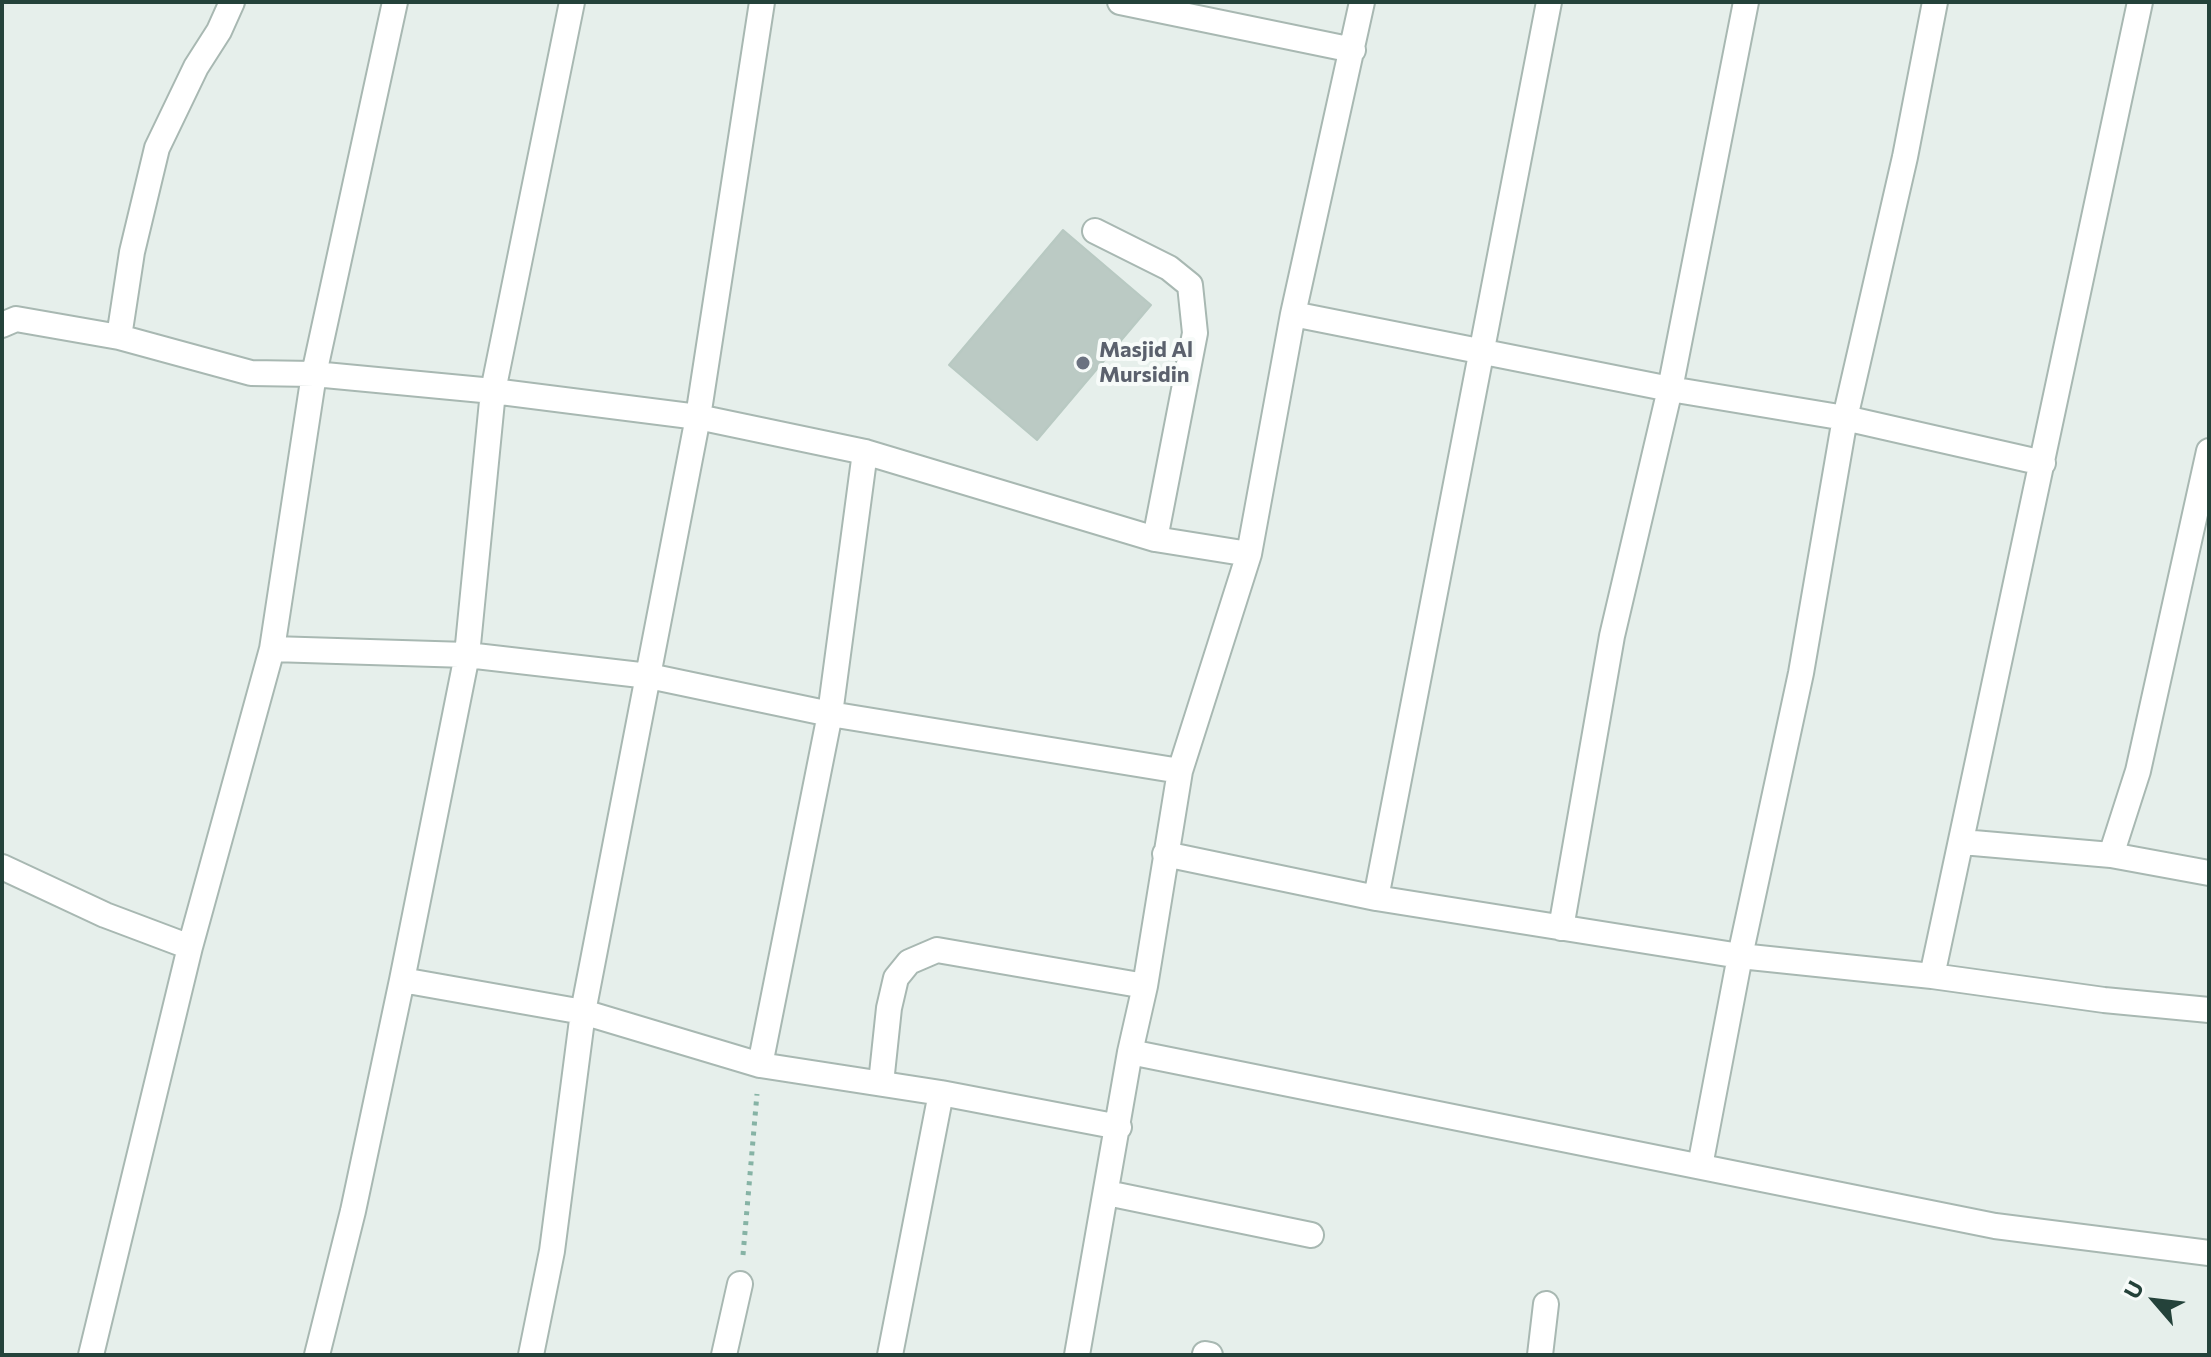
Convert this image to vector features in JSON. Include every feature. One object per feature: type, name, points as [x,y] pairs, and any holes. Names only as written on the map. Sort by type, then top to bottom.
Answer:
[{"type":"street","points":[[119,337],[132,252],[157,148],[232,2]]},
{"type":"street","points":[[91,1355],[190,947],[272,649],[314,374],[395,2]]},
{"type":"street","points":[[317,1355],[353,1211],[467,655],[493,391],[572,2]]},
{"type":"street","points":[[531,1355],[552,1251],[583,1012],[698,417],[762,2]]},
{"type":"street","points":[[1122,2],[1353,50]]},
{"type":"street","points":[[1077,1355],[1130,1052],[1145,986],[1180,771],[1249,554],[1293,314],[1362,2]]},
{"type":"street","points":[[1376,898],[1549,2]]},
{"type":"street","points":[[1561,928],[1612,636],[1670,389],[1746,2]]},
{"type":"street","points":[[1700,1166],[1740,956],[1801,673],[1845,418],[1905,157],[1935,2]]},
{"type":"street","points":[[1932,976],[2140,2]]},
{"type":"street","points":[[1095,231],[1169,268],[1190,285],[1195,333],[1155,539]]},
{"type":"street","points":[[1293,314],[1670,389],[1845,418],[2043,463]]},
{"type":"street","points":[[2,325],[16,319],[119,337],[251,373],[314,374],[493,391],[698,417],[865,452],[1155,539],[1249,554]]},
{"type":"street","points":[[2111,855],[2138,771],[2209,451]]},
{"type":"street","points":[[760,1065],[830,714],[865,452]]},
{"type":"street","points":[[272,649],[467,655],[649,676],[830,714],[1180,771]]},
{"type":"street","points":[[1962,842],[2111,855],[2209,873]]},
{"type":"street","points":[[1165,854],[1376,898],[1740,956],[2209,1010]]},
{"type":"street","points":[[2,867],[105,915],[190,947]]},
{"type":"street","points":[[881,1083],[889,1008],[896,978],[909,962],[937,950],[1145,986]]},
{"type":"street","points":[[402,980],[583,1012],[760,1065],[941,1093],[1119,1127]]},
{"type":"street","points":[[1130,1052],[1995,1226],[2209,1253]]},
{"type":"street","points":[[890,1355],[941,1093]]},
{"type":"street","points":[[1107,1193],[1311,1235]]},
{"type":"street","points":[[724,1355],[740,1284]]},
{"type":"street","points":[[1540,1355],[1546,1304]]},
{"type":"path","points":[[740,1284],[760,1065]]},
{"type":"building","points":[[1063,230],[1151,305],[1037,440],[949,365]]},
{"type":"place","name":"Masjid Al Mursidin","points":[[1083,363]]}]
